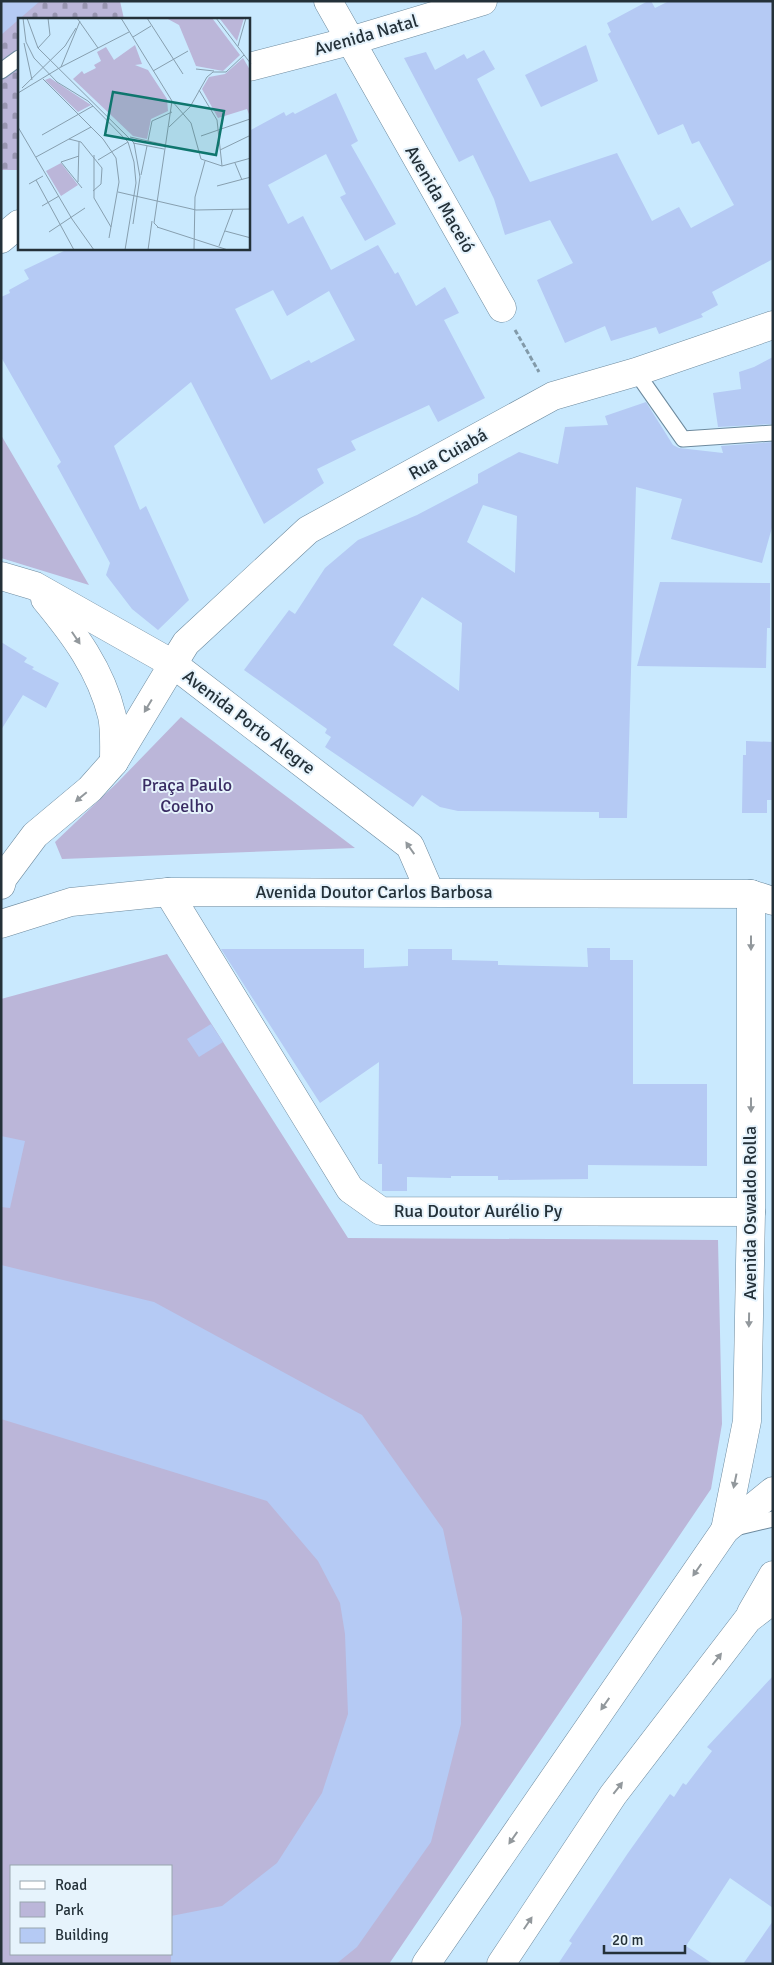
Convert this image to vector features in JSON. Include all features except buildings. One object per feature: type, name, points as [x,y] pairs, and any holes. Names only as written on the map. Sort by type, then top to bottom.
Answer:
[{"type":"street","name":"Avenida Maceió","points":[[328,1],[502,308]]},
{"type":"street","name":"Avenida Natal","points":[[250,67],[350,41],[483,1]]},
{"type":"street","points":[[1,239],[18,225]]},
{"type":"street","name":"Rua Cuiabá","points":[[172,664],[186,642],[308,530],[553,396],[636,372],[773,325]]},
{"type":"street","name":"Avenida Porto Alegre","points":[[1,576],[35,586],[172,664],[410,846],[430,892]]},
{"type":"street","points":[[35,586],[69,628],[90,659],[104,691],[112,718],[114,762]]},
{"type":"street","points":[[1,885],[3,878],[35,835],[90,789],[114,762],[172,664]]},
{"type":"street","name":"Avenida Doutor Carlos Barbosa","points":[[1,924],[71,902],[168,892],[765,893]]},
{"type":"street","name":"Rua Doutor Aurélio Py","points":[[168,892],[350,1189],[380,1211],[751,1212]]},
{"type":"street","name":"Avenida Oswaldo Rolla","points":[[725,1530],[747,1421],[751,1212],[765,893]]},
{"type":"street","points":[[426,1964],[725,1530],[773,1491]]},
{"type":"street","points":[[501,1964],[613,1795],[748,1619],[773,1575]]},
{"type":"street","points":[[748,1619],[773,1600]]},
{"type":"lane","points":[[1,71],[18,59]]},
{"type":"lane","points":[[636,372],[683,439],[773,433]]},
{"type":"lane","points":[[725,1530],[773,1519]]},
{"type":"path","points":[[502,308],[553,396]]},
{"type":"green space","points":[[1,1],[120,1],[124,18],[18,18],[18,170],[1,170]]},
{"type":"green space","points":[[1,435],[89,585],[1,558]]},
{"type":"green space","name":"Praça Paulo Coelho","points":[[181,717],[355,848],[62,859],[55,842],[118,782]]},
{"type":"green space","points":[[167,954],[348,1238],[718,1240],[722,1424],[711,1489],[389,1964],[1,1964],[1,999]]}]
